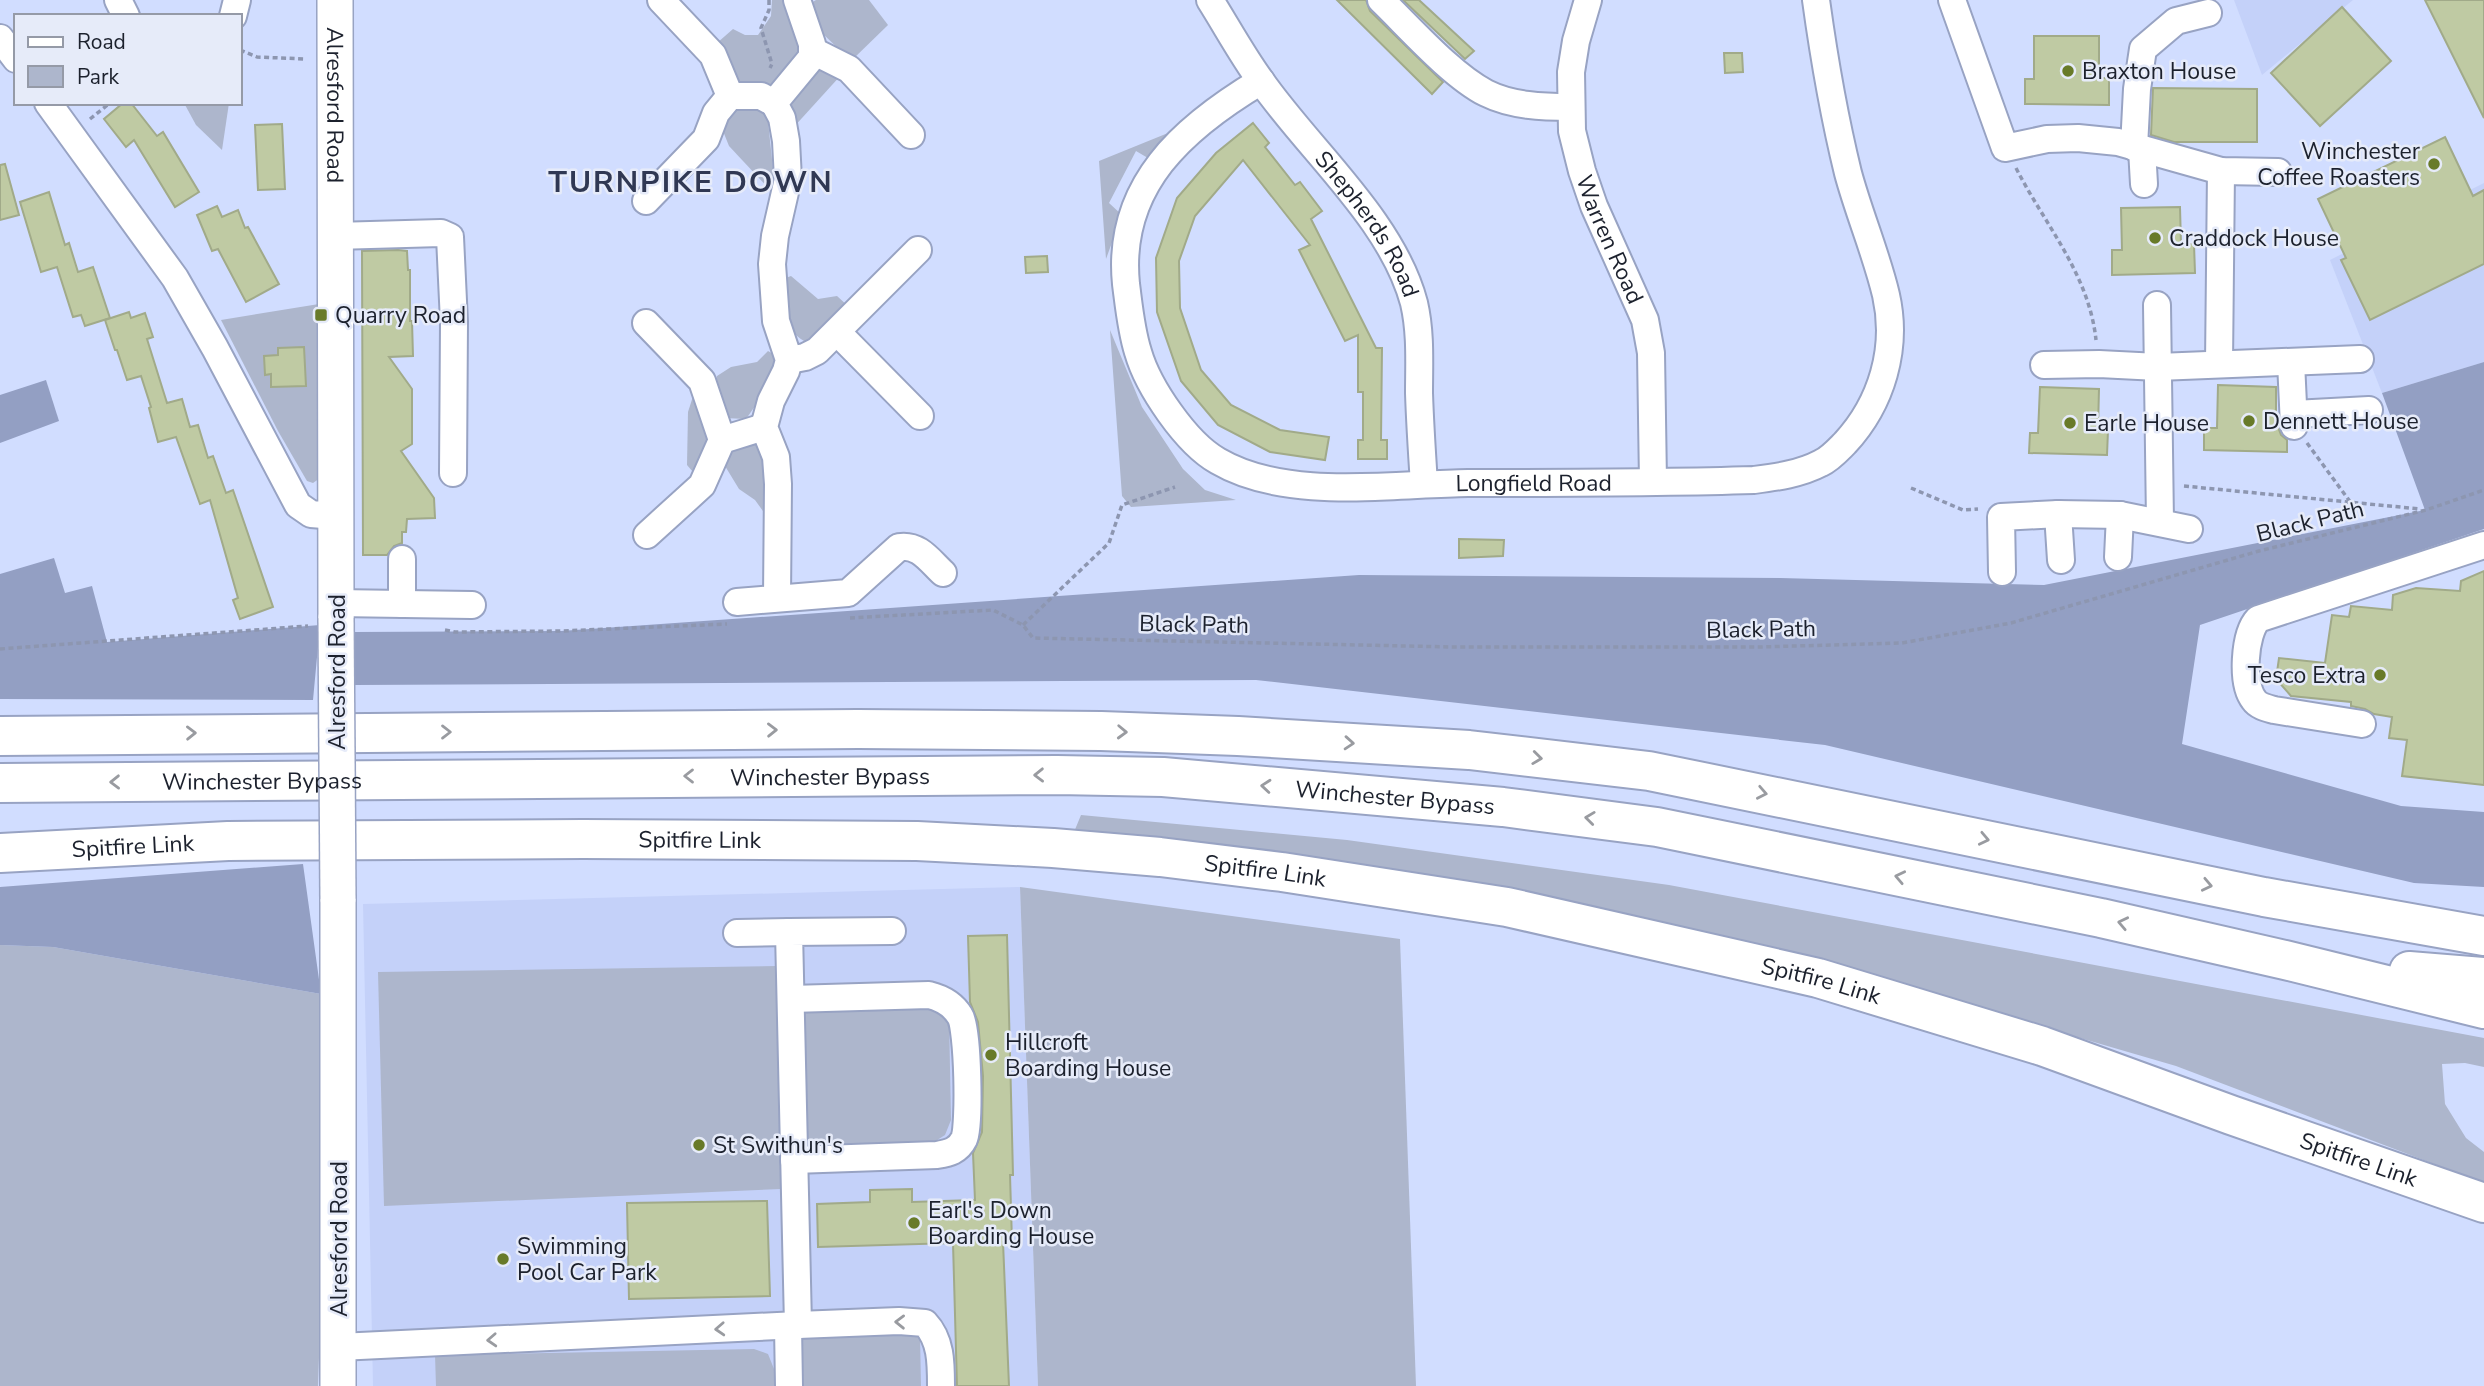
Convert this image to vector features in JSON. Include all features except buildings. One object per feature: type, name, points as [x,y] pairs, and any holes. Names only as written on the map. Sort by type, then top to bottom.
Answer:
[{"type":"highway","name":"Winchester Bypass","points":[[0,736],[858,729],[1087,731],[1238,736],[1469,750],[1649,771],[2264,897]]},
{"type":"highway","name":"Winchester Bypass","points":[[0,783],[704,776],[1163,777],[1503,807],[1657,827],[2101,918],[2285,960]]},
{"type":"highway","name":"Spitfire Link","points":[[0,853],[241,841],[596,839],[917,842],[1053,848],[1160,857],[1282,872],[1507,907],[1818,978],[2042,1046],[2484,1203]]},
{"type":"highway","points":[[2264,897],[2484,915]]},
{"type":"highway","points":[[2264,897],[2484,936]]},
{"type":"highway","points":[[2285,960],[2484,978]]},
{"type":"highway","points":[[2285,960],[2484,1009]]},
{"type":"main road","name":"Alresford Road","points":[[335,0],[336,516],[331,615],[338,899],[338,1386]]},
{"type":"street","points":[[662,0],[713,55],[730,96]]},
{"type":"street","points":[[767,99],[812,57],[813,44],[798,0]]},
{"type":"street","name":"Shepherds Road","points":[[1210,0],[1261,81],[1356,199],[1389,246],[1403,274],[1413,303],[1419,336],[1420,437],[1424,484]]},
{"type":"street","points":[[1381,0],[1455,70],[1486,93],[1538,107],[1571,107]]},
{"type":"street","name":"Warren Road","points":[[1588,0],[1576,41],[1572,72],[1572,131],[1594,206],[1644,320],[1651,353],[1653,482]]},
{"type":"street","name":"Longfield Road","points":[[1261,81],[1221,105],[1168,152],[1148,180],[1133,218],[1124,261],[1129,314],[1138,354],[1175,421],[1216,460],[1244,474],[1286,484],[1314,487],[1754,480],[1794,474],[1823,463],[1854,433],[1880,387],[1888,360],[1886,296],[1843,153],[1824,60],[1816,0]]},
{"type":"street","points":[[1952,0],[2006,148],[2047,139],[2078,138],[2118,142],[2221,171],[2278,172]]},
{"type":"street","points":[[2144,184],[2138,148],[2137,89],[2143,49],[2176,21],[2207,13]]},
{"type":"street","points":[[0,38],[14,56]]},
{"type":"street","points":[[813,51],[849,69],[911,135]]},
{"type":"street","points":[[730,96],[767,99],[782,118],[786,141],[788,179],[775,236],[773,294],[776,321],[789,360],[771,401],[764,428],[776,457],[779,484],[776,598]]},
{"type":"street","points":[[646,201],[706,139],[716,113],[730,96]]},
{"type":"street","points":[[49,105],[175,278],[298,505],[311,514],[336,516]]},
{"type":"street","points":[[2219,364],[2221,171]]},
{"type":"street","points":[[335,236],[441,233],[450,237],[454,322],[453,473]]},
{"type":"street","points":[[789,360],[806,357],[817,351],[918,250]]},
{"type":"street","points":[[2157,305],[2158,367],[2169,484],[2160,523]]},
{"type":"street","points":[[646,323],[702,382],[722,440],[702,485],[647,536]]},
{"type":"street","points":[[837,332],[920,416]]},
{"type":"street","points":[[2044,365],[2158,367],[2360,359]]},
{"type":"street","points":[[2291,362],[2294,420],[2369,411]]},
{"type":"street","points":[[722,440],[764,428]]},
{"type":"street","points":[[2058,514],[2061,560]]},
{"type":"street","points":[[2118,557],[2120,515]]},
{"type":"street","points":[[2002,572],[2000,517],[2120,515],[2189,529]]},
{"type":"street","points":[[2362,724],[2260,706],[2253,699],[2248,686],[2246,654],[2251,626],[2266,616],[2484,545]]},
{"type":"street","points":[[737,602],[848,593],[899,547],[916,547],[943,573]]},
{"type":"street","points":[[402,559],[402,604]]},
{"type":"street","points":[[331,615],[402,604],[471,605]]},
{"type":"street","points":[[737,933],[892,931]]},
{"type":"street","points":[[789,932],[794,1160],[793,1325],[789,1386]]},
{"type":"street","points":[[791,999],[929,995],[941,998],[961,1017],[965,1034],[967,1130],[958,1148],[949,1153],[794,1160]]},
{"type":"street","points":[[339,1347],[898,1321],[925,1323],[935,1334],[941,1386]]},
{"type":"path","points":[[767,99],[772,64],[761,28],[769,10],[769,0]]},
{"type":"path","points":[[242,51],[257,57],[335,61]]},
{"type":"path","points":[[2006,148],[2080,280],[2094,324],[2099,364]]},
{"type":"path","points":[[2294,420],[2351,503]]},
{"type":"path","points":[[2169,484],[2426,510]]},
{"type":"path","name":"Black Path","points":[[1175,487],[1122,505],[1109,543],[1023,625],[1033,638],[1453,647],[1760,647],[1902,643],[2011,623],[2259,551],[2426,510],[2484,490]]},
{"type":"path","points":[[1911,488],[1963,510],[1990,509],[2000,517]]},
{"type":"path","points":[[0,649],[331,615]]},
{"type":"shaded area","points":[[2234,0],[2353,0],[2262,75]]},
{"type":"shaded area","points":[[2484,183],[2484,362],[2382,393],[2330,260]]},
{"type":"shaded area","points":[[2484,362],[2484,529],[2200,625],[2182,744],[2401,806],[2484,812],[2484,887],[2414,883],[1825,745],[1256,680],[354,685],[354,632],[561,631],[1359,575],[1780,578],[2044,585],[2425,510],[2382,393]]},
{"type":"shaded area","points":[[46,380],[59,421],[0,443],[0,395]]},
{"type":"shaded area","points":[[54,558],[65,593],[92,586],[107,642],[320,625],[313,700],[0,699],[0,574]]},
{"type":"shaded area","points":[[303,864],[321,994],[53,947],[0,945],[0,887]]},
{"type":"shaded area","name":"St Swithun's","points":[[1020,887],[1038,1386],[373,1386],[363,904]]},
{"type":"green space","points":[[772,0],[788,0],[806,47],[772,89],[730,86],[717,43],[733,29],[745,35],[758,35],[771,16]]},
{"type":"green space","points":[[816,0],[869,0],[888,25],[851,61],[819,30],[811,3]]},
{"type":"green space","points":[[831,66],[842,74],[792,129],[791,103],[794,90],[814,70]]},
{"type":"green space","points":[[185,105],[229,105],[222,150],[196,125]]},
{"type":"green space","points":[[751,106],[767,112],[775,188],[771,191],[729,146],[721,126],[726,114]]},
{"type":"green space","points":[[1173,131],[1153,161],[1136,151],[1109,203],[1122,215],[1106,259],[1099,161]]},
{"type":"green space","points":[[791,276],[818,299],[837,296],[849,307],[810,344],[794,332],[786,318],[780,280]]},
{"type":"green space","points":[[319,304],[320,478],[313,483],[307,481],[278,431],[221,320]]},
{"type":"green space","points":[[1110,330],[1142,407],[1183,469],[1205,490],[1236,500],[1131,507],[1122,496]]},
{"type":"green space","points":[[768,351],[780,358],[760,399],[746,419],[724,418],[714,387],[717,376],[731,367],[757,362]]},
{"type":"green space","points":[[696,387],[708,423],[710,455],[699,479],[687,465],[688,412]]},
{"type":"green space","points":[[761,442],[772,459],[768,518],[755,500],[739,489],[725,466],[728,454],[735,445]]},
{"type":"green space","points":[[1081,815],[1347,840],[1669,885],[2484,1038],[2484,1067],[2465,1063],[2442,1064],[2445,1104],[2466,1138],[2484,1152],[2484,1183],[2176,1066],[1772,948],[1313,859],[1143,835],[1074,832]]},
{"type":"green space","points":[[1020,887],[1400,939],[1416,1386],[1038,1386]]},
{"type":"green space","points":[[0,945],[53,947],[321,994],[321,1300],[318,1386],[0,1386]]},
{"type":"green space","points":[[777,966],[781,1189],[384,1206],[378,972]]},
{"type":"green space","points":[[927,997],[949,1016],[951,1120],[945,1135],[931,1144],[815,1145],[800,1133],[800,1012]]},
{"type":"green space","points":[[920,1335],[921,1386],[803,1386],[802,1337]]},
{"type":"green space","points":[[754,1349],[768,1354],[774,1369],[774,1386],[436,1386],[435,1355]]},
{"type":"place","name":"Braxton House","points":[[2068,71]]},
{"type":"place","name":"Winchester Coffee Roasters","points":[[2434,164]]},
{"type":"place","name":"Craddock House","points":[[2155,238]]},
{"type":"place","name":"Quarry Road","points":[[321,315]]},
{"type":"place","name":"Dennett House","points":[[2249,421]]},
{"type":"place","name":"Earle House","points":[[2070,423]]},
{"type":"place","name":"Tesco Extra","points":[[2380,675]]},
{"type":"place","name":"Hillcroft Boarding House","points":[[991,1055]]},
{"type":"place","name":"St Swithun's","points":[[699,1145]]},
{"type":"place","name":"Earl's Down Boarding House","points":[[914,1223]]},
{"type":"place","name":"Swimming Pool Car Park","points":[[503,1259]]},
{"type":"district","name":"TURNPIKE DOWN","points":[[691,182]]}]
